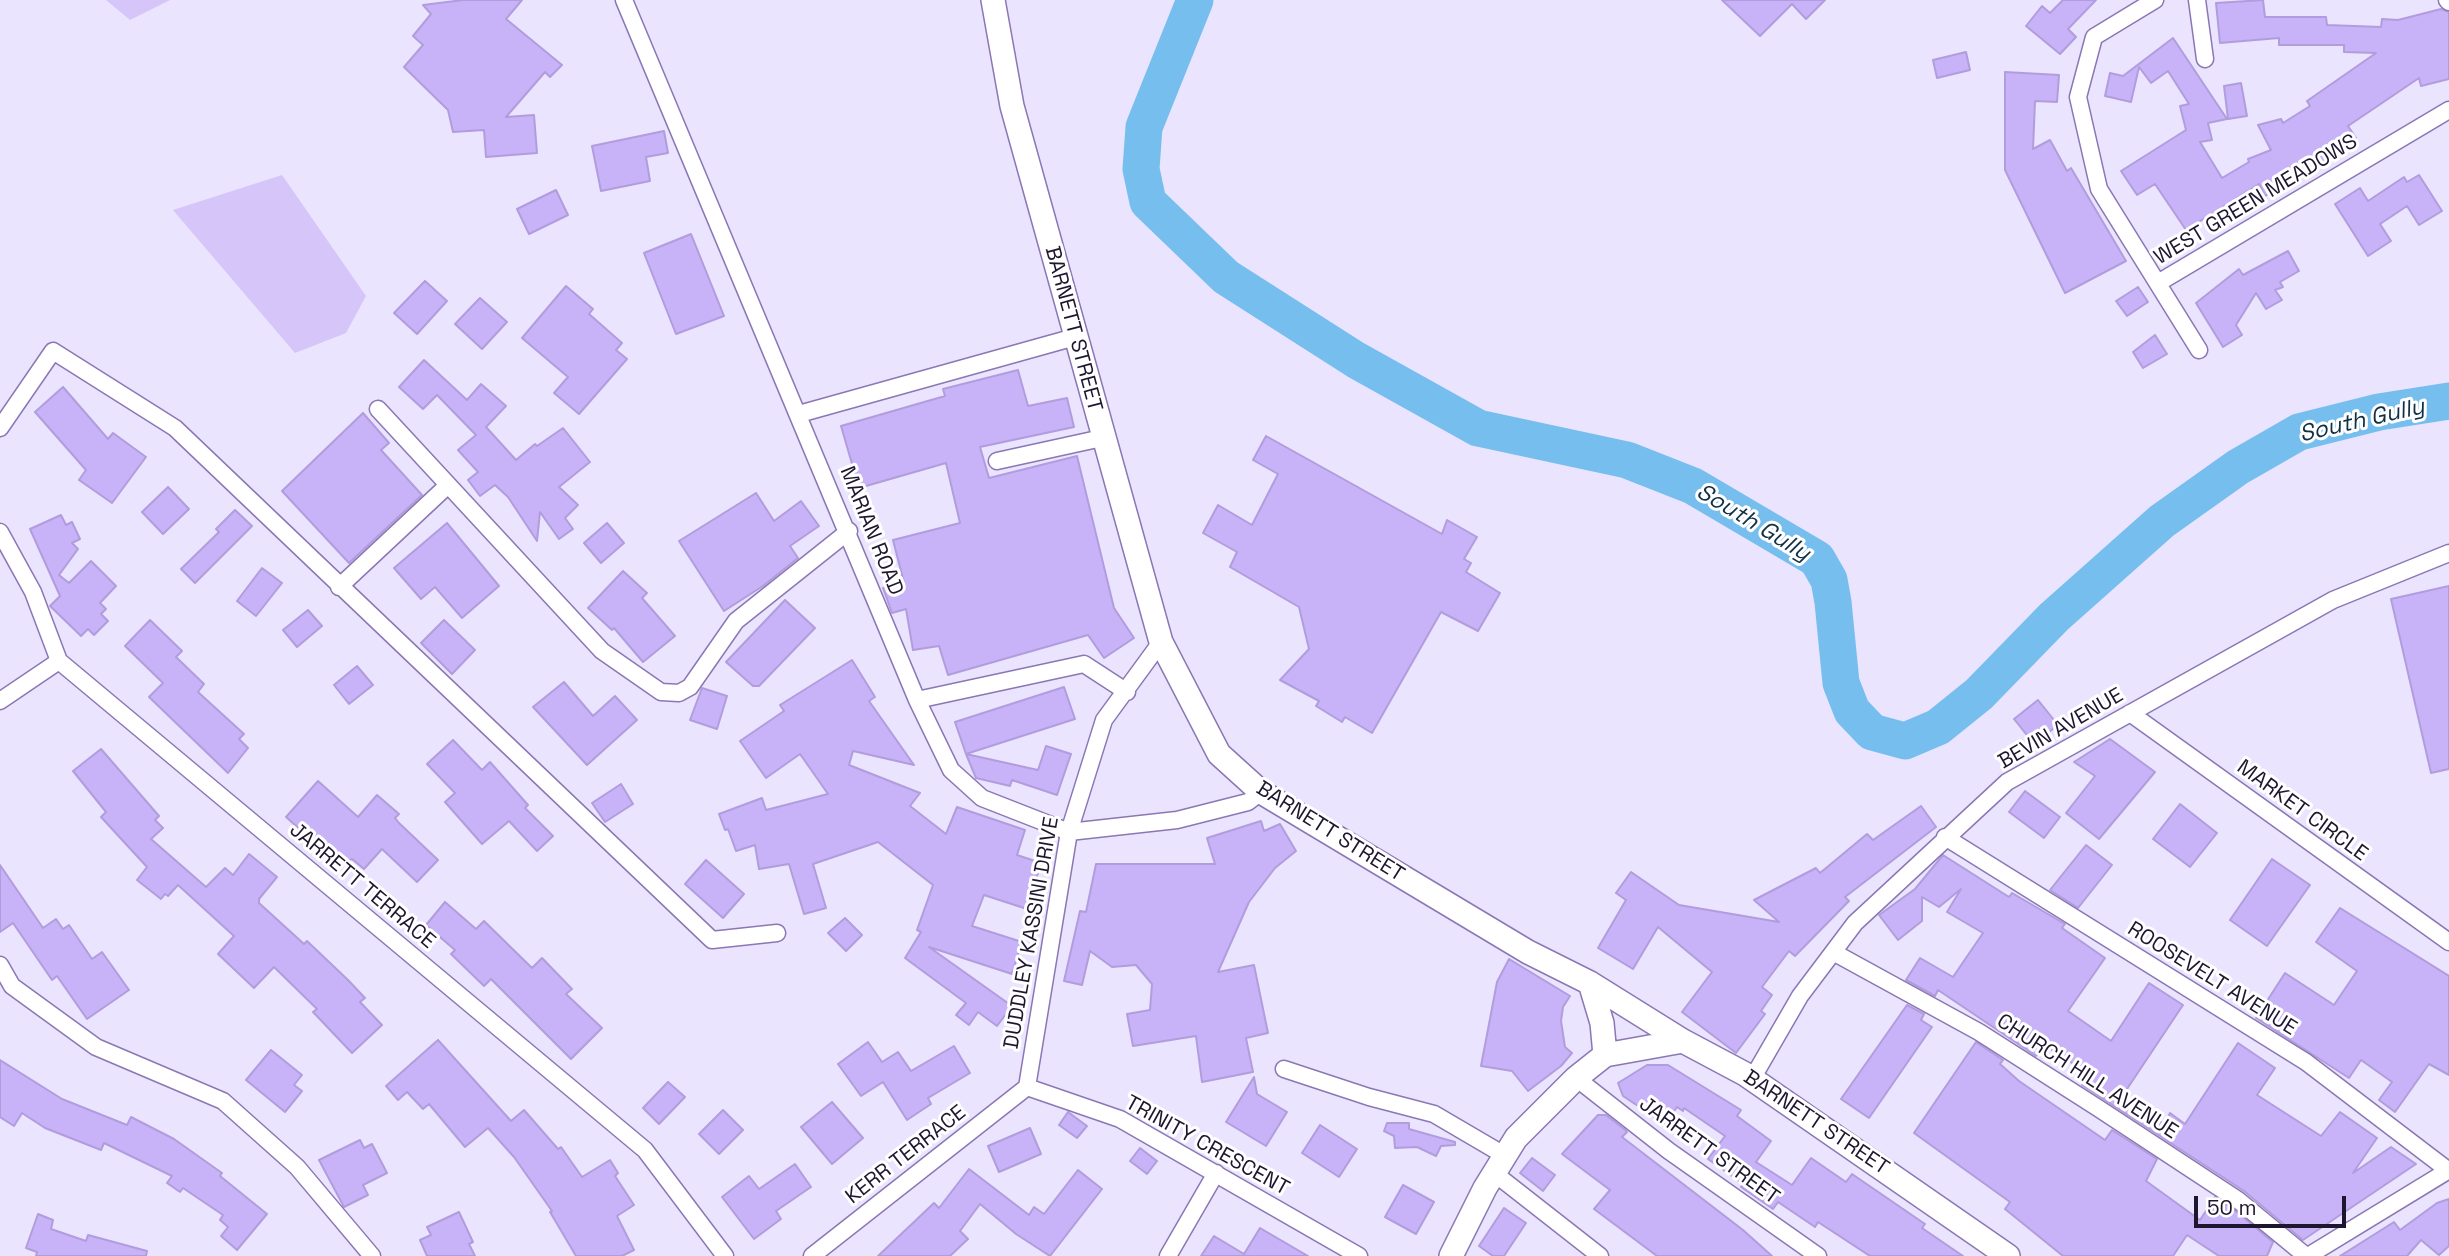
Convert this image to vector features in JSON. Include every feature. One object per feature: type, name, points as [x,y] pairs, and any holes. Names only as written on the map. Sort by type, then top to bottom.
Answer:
[{"type":"main road","name":"BARNETT STREET","points":[[993,0],[1012,106],[1102,438],[1161,642],[1219,754],[1261,792],[1528,952],[1590,983],[1683,1041],[1752,1079],[2008,1256]]},
{"type":"main road","points":[[1590,983],[1602,1023],[1605,1055]]},
{"type":"main road","points":[[1451,1256],[1499,1164],[1516,1138],[1576,1078],[1605,1055],[1683,1041]]},
{"type":"street","name":"MARIAN ROAD","points":[[624,0],[849,531],[917,700],[951,770],[982,798],[1069,832],[1177,820],[1248,802],[1261,792]]},
{"type":"street","name":"WEST GREEN MEADOWS","points":[[2155,0],[2094,37],[2078,97],[2099,189],[2158,283],[2449,110]]},
{"type":"street","points":[[2197,0],[2206,59]]},
{"type":"street","points":[[2158,283],[2199,350]]},
{"type":"street","points":[[799,414],[1075,337]]},
{"type":"street","points":[[0,428],[53,351],[175,428],[712,940],[777,933]]},
{"type":"street","points":[[378,409],[602,651],[661,692],[679,693],[690,687],[736,621],[849,531]]},
{"type":"street","points":[[997,461],[1102,438]]},
{"type":"street","points":[[339,587],[447,486]]},
{"type":"street","name":"JARRETT TERRACE","points":[[0,532],[33,592],[59,661],[645,1150],[724,1256]]},
{"type":"street","name":"BEVIN AVENUE","points":[[1752,1079],[1800,996],[1854,923],[2007,782],[2333,600],[2449,554]]},
{"type":"street","name":"DUDDLEY KASSINI DRIVE","points":[[1027,1087],[1069,832],[1104,720],[1161,642]]},
{"type":"street","points":[[0,701],[59,661]]},
{"type":"street","points":[[917,700],[1084,664],[1126,692]]},
{"type":"street","name":"MARKET CIRCLE","points":[[2130,713],[2449,942]]},
{"type":"street","name":"ROOSEVELT AVENUE","points":[[1945,837],[2306,1062],[2449,1170]]},
{"type":"street","name":"CHURCH HILL AVENUE","points":[[1833,952],[1979,1032],[2098,1108],[2238,1200],[2307,1256]]},
{"type":"street","points":[[0,965],[12,986],[96,1047],[223,1101],[297,1167],[372,1256]]},
{"type":"street","points":[[1284,1069],[1369,1097],[1434,1114],[1499,1164],[1600,1256]]},
{"type":"street","name":"JARRETT STREET","points":[[1576,1078],[1669,1151],[1818,1256]]},
{"type":"street","name":"TRINITY CRESCENT","points":[[1027,1087],[1120,1119],[1359,1256]]},
{"type":"street","name":"KERR TERRACE","points":[[811,1256],[1027,1087]]},
{"type":"street","points":[[2307,1256],[2449,1170]]},
{"type":"street","points":[[1168,1256],[1216,1173]]},
{"type":"shaded area","points":[[106,0],[170,0],[130,20]]},
{"type":"shaded area","points":[[282,175],[366,296],[346,333],[295,353],[173,210]]},
{"type":"building","points":[[463,0],[522,0],[506,19],[562,65],[550,77],[545,72],[506,117],[534,115],[537,153],[486,157],[484,130],[453,132],[448,110],[404,67],[423,45],[413,36],[431,14],[423,5]]},
{"type":"building","points":[[1722,0],[1825,0],[1806,19],[1792,4],[1760,36]]},
{"type":"building","points":[[2063,0],[2096,0],[2068,29],[2076,37],[2060,54],[2026,26],[2042,6],[2050,13]]},
{"type":"building","points":[[2263,0],[2265,17],[2326,17],[2327,25],[2381,27],[2382,19],[2398,20],[2441,9],[2449,12],[2449,79],[2421,86],[2419,78],[2348,126],[2356,138],[2340,148],[2342,152],[2265,196],[2259,184],[2186,230],[2155,184],[2137,195],[2121,171],[2186,130],[2180,106],[2189,104],[2168,71],[2151,83],[2139,67],[2131,102],[2105,96],[2110,73],[2123,76],[2173,38],[2227,119],[2208,123],[2212,140],[2200,142],[2222,178],[2249,162],[2248,159],[2271,150],[2258,125],[2281,119],[2283,123],[2310,106],[2307,101],[2376,53],[2344,52],[2344,45],[2279,45],[2279,38],[2220,43],[2216,3]]},
{"type":"building","points":[[1966,52],[1970,70],[1937,78],[1933,60]]},
{"type":"building","points":[[2005,72],[2059,75],[2057,102],[2035,101],[2033,149],[2050,140],[2067,171],[2071,168],[2126,261],[2065,293],[2005,170]]},
{"type":"building","points":[[2241,83],[2247,116],[2228,119],[2224,86]]},
{"type":"building","points":[[664,131],[668,153],[646,157],[650,181],[601,191],[592,146]]},
{"type":"building","points":[[2419,175],[2442,211],[2419,225],[2407,206],[2380,224],[2391,241],[2368,256],[2335,204],[2360,188],[2368,201],[2404,177],[2407,182]]},
{"type":"building","points":[[556,190],[568,215],[529,234],[517,209]]},
{"type":"building","points":[[691,234],[724,316],[676,334],[644,253]]},
{"type":"building","points":[[2288,251],[2299,271],[2280,282],[2283,287],[2275,290],[2282,300],[2266,309],[2256,293],[2236,325],[2242,335],[2223,347],[2196,303],[2239,269],[2243,275]]},
{"type":"building","points":[[425,281],[447,301],[417,334],[394,313]]},
{"type":"building","points":[[566,286],[593,309],[589,314],[622,343],[616,350],[627,359],[579,414],[554,393],[568,377],[522,338]]},
{"type":"building","points":[[2138,287],[2148,302],[2127,316],[2116,301]]},
{"type":"building","points":[[480,298],[507,322],[482,349],[455,324]]},
{"type":"building","points":[[2155,335],[2167,354],[2143,368],[2133,352]]},
{"type":"building","points":[[424,360],[467,400],[481,384],[506,406],[486,427],[516,460],[535,444],[537,446],[563,428],[590,462],[559,487],[578,505],[565,518],[573,529],[559,539],[540,512],[537,541],[508,497],[495,485],[480,496],[468,480],[478,472],[458,450],[476,435],[437,395],[423,409],[399,387]]},
{"type":"building","points":[[1018,370],[1028,406],[1067,398],[1074,427],[980,447],[989,478],[1077,456],[1114,608],[1134,638],[1104,658],[1088,635],[948,675],[939,646],[913,650],[906,609],[892,613],[883,588],[904,583],[893,540],[960,523],[946,463],[859,488],[841,426],[945,396],[943,389]]},
{"type":"building","points":[[63,387],[108,439],[113,433],[146,457],[112,503],[79,480],[86,470],[35,412]]},
{"type":"building","points":[[363,413],[389,443],[381,450],[422,495],[349,563],[282,491]]},
{"type":"building","points":[[1266,436],[1442,534],[1447,520],[1477,537],[1464,559],[1471,563],[1466,572],[1500,593],[1478,631],[1441,612],[1372,733],[1345,717],[1342,722],[1316,706],[1319,701],[1280,680],[1309,649],[1299,607],[1230,567],[1237,552],[1203,533],[1218,505],[1252,525],[1278,474],[1253,460]]},
{"type":"building","points":[[168,487],[189,509],[163,534],[142,512]]},
{"type":"building","points":[[756,493],[774,521],[801,501],[819,526],[790,546],[798,558],[763,586],[724,611],[679,541]]},
{"type":"building","points":[[235,510],[252,526],[195,583],[181,569],[219,532],[216,529]]},
{"type":"building","points":[[61,515],[66,525],[72,522],[80,539],[72,543],[78,549],[59,575],[69,583],[91,561],[116,586],[100,603],[106,609],[101,614],[108,621],[94,635],[88,629],[81,636],[50,606],[60,596],[30,529]]},
{"type":"building","points":[[447,523],[499,586],[462,618],[435,587],[421,599],[394,568]]},
{"type":"building","points":[[607,523],[624,543],[601,563],[584,543]]},
{"type":"building","points":[[262,568],[282,583],[256,616],[237,601]]},
{"type":"building","points":[[623,571],[647,593],[642,598],[675,636],[643,662],[614,628],[612,630],[588,608]]},
{"type":"building","points":[[2449,586],[2449,769],[2431,773],[2391,599]]},
{"type":"building","points":[[785,600],[815,628],[759,686],[753,686],[726,662]]},
{"type":"building","points":[[308,610],[322,626],[297,647],[283,630]]},
{"type":"building","points":[[150,620],[182,651],[176,657],[204,684],[198,692],[244,734],[239,739],[248,748],[228,773],[149,697],[163,683],[125,646]]},
{"type":"building","points":[[444,620],[475,650],[452,674],[421,643]]},
{"type":"building","points":[[852,660],[875,697],[869,701],[914,765],[853,751],[849,765],[920,793],[910,806],[946,834],[957,807],[1025,830],[1017,855],[1041,863],[1027,909],[984,895],[972,926],[1022,942],[1012,974],[929,947],[1012,1006],[997,1026],[978,1012],[969,1025],[956,1015],[966,1003],[905,958],[921,932],[917,930],[933,885],[878,842],[813,864],[826,908],[804,914],[789,864],[759,869],[755,845],[736,851],[728,829],[725,830],[719,814],[762,798],[766,810],[828,794],[800,754],[766,778],[740,741],[784,711],[780,705]]},
{"type":"building","points":[[357,666],[373,685],[349,704],[334,685]]},
{"type":"building","points":[[564,682],[593,716],[615,696],[637,720],[587,765],[533,707]]},
{"type":"building","points":[[1064,687],[1075,719],[966,754],[955,722]]},
{"type":"building","points":[[702,688],[727,696],[717,729],[690,720]]},
{"type":"building","points":[[2038,700],[2058,725],[2034,744],[2014,719]]},
{"type":"building","points":[[2110,739],[2155,772],[2099,839],[2066,813],[2095,776],[2074,762]]},
{"type":"building","points":[[453,740],[482,770],[490,762],[528,805],[525,808],[553,836],[537,851],[509,821],[482,844],[445,802],[455,793],[427,764]]},
{"type":"building","points":[[1046,746],[1071,754],[1057,795],[1012,780],[1010,786],[976,778],[966,754],[1038,770]]},
{"type":"building","points":[[101,749],[159,816],[155,820],[163,828],[151,839],[206,887],[225,868],[233,875],[249,854],[277,877],[259,899],[259,903],[304,944],[307,941],[348,980],[365,998],[360,1002],[382,1025],[352,1053],[313,1012],[317,1009],[274,967],[254,988],[218,954],[234,936],[178,885],[168,896],[165,894],[161,899],[137,880],[147,867],[101,817],[106,812],[73,771]]},
{"type":"building","points":[[318,781],[358,817],[377,795],[399,814],[395,818],[399,823],[438,860],[417,882],[382,849],[364,869],[352,859],[345,863],[317,839],[314,842],[286,817]]},
{"type":"building","points":[[621,784],[633,804],[605,822],[592,803]]},
{"type":"building","points":[[2025,791],[2060,817],[2044,838],[2009,812]]},
{"type":"building","points":[[2180,804],[2217,833],[2190,867],[2153,839]]},
{"type":"building","points":[[1921,806],[1936,827],[1845,897],[1849,901],[1795,956],[1789,951],[1762,987],[1772,995],[1761,1011],[1765,1014],[1736,1053],[1682,1012],[1712,972],[1658,927],[1633,969],[1598,948],[1626,900],[1616,893],[1631,872],[1679,905],[1779,922],[1754,900],[1816,868],[1820,873],[1867,834],[1873,840]]},
{"type":"building","points":[[1261,821],[1264,831],[1280,824],[1296,851],[1275,868],[1249,902],[1218,972],[1254,965],[1268,1033],[1246,1038],[1253,1072],[1202,1082],[1196,1036],[1133,1046],[1127,1014],[1150,1010],[1152,984],[1136,965],[1112,967],[1090,951],[1082,985],[1064,981],[1080,911],[1086,912],[1096,864],[1215,864],[1207,838]]},
{"type":"building","points":[[2086,845],[2112,865],[2078,908],[2050,890]]},
{"type":"building","points":[[1943,855],[2009,897],[2012,893],[2065,924],[2062,928],[2105,958],[2068,1011],[2111,1041],[2149,983],[2183,1005],[2123,1095],[2164,1124],[2170,1113],[2185,1124],[2238,1043],[2275,1068],[2257,1095],[2321,1136],[2340,1112],[2377,1138],[2353,1173],[2391,1147],[2416,1164],[2303,1240],[2244,1191],[2082,1085],[2089,1074],[2044,1045],[2036,1056],[1938,990],[1935,996],[1906,980],[1920,958],[1953,977],[1983,933],[1947,912],[1961,889],[1939,907],[1922,897],[1922,921],[1898,940],[1879,915],[1915,889]]},
{"type":"building","points":[[2272,859],[2310,885],[2267,946],[2230,920]]},
{"type":"building","points":[[706,860],[744,894],[723,918],[685,884]]},
{"type":"building","points":[[0,865],[43,928],[56,919],[63,929],[69,925],[92,959],[102,952],[129,990],[87,1019],[57,976],[52,980],[13,923],[0,932]]},
{"type":"building","points":[[445,902],[476,929],[484,921],[532,968],[542,958],[572,989],[566,994],[602,1028],[571,1059],[491,979],[484,986],[451,954],[455,950],[426,925]]},
{"type":"building","points":[[2340,908],[2449,976],[2449,1075],[2429,1064],[2395,1112],[2379,1100],[2392,1082],[2361,1060],[2349,1078],[2256,1018],[2285,973],[2334,1005],[2357,971],[2316,942]]},
{"type":"building","points":[[845,918],[862,935],[846,951],[828,933]]},
{"type":"building","points":[[1509,959],[1570,996],[1563,1007],[1561,1021],[1565,1047],[1572,1053],[1561,1066],[1528,1091],[1512,1071],[1481,1066],[1497,982]]},
{"type":"building","points":[[1907,1005],[1924,1014],[1921,1020],[1932,1027],[1869,1118],[1841,1099]]},
{"type":"building","points":[[438,1040],[511,1121],[524,1110],[558,1149],[561,1147],[582,1177],[610,1160],[618,1173],[615,1176],[634,1205],[617,1216],[634,1250],[622,1256],[576,1256],[550,1212],[552,1211],[514,1157],[488,1128],[465,1147],[429,1104],[423,1109],[407,1092],[398,1100],[386,1086]]},
{"type":"building","points":[[868,1042],[882,1062],[898,1052],[911,1071],[954,1046],[970,1073],[928,1098],[931,1104],[907,1120],[883,1082],[861,1096],[838,1064]]},
{"type":"building","points":[[1976,1042],[2003,1060],[2000,1064],[2019,1081],[2105,1140],[2112,1130],[2157,1159],[2146,1181],[2200,1220],[2215,1197],[2232,1208],[2273,1242],[2267,1256],[2219,1256],[2187,1235],[2173,1256],[2063,1256],[2005,1209],[2010,1202],[1914,1133]]},
{"type":"building","points":[[271,1050],[302,1075],[294,1085],[302,1091],[285,1112],[246,1080]]},
{"type":"building","points":[[0,1060],[62,1099],[127,1125],[131,1117],[174,1139],[222,1173],[220,1176],[267,1214],[237,1250],[221,1236],[228,1227],[220,1220],[223,1215],[183,1188],[180,1192],[167,1183],[172,1176],[104,1143],[101,1150],[45,1128],[22,1113],[14,1126],[0,1117]]},
{"type":"building","points":[[1647,1065],[1668,1065],[1741,1110],[1737,1116],[1771,1141],[1756,1162],[1792,1185],[1811,1158],[1846,1182],[1852,1174],[1925,1224],[1922,1228],[1963,1256],[1870,1256],[1818,1222],[1815,1227],[1778,1202],[1773,1209],[1708,1159],[1725,1136],[1684,1108],[1683,1111],[1677,1107],[1665,1124],[1623,1096],[1618,1083]]},
{"type":"building","points":[[1254,1077],[1257,1094],[1287,1112],[1266,1146],[1226,1122]]},
{"type":"building","points":[[668,1082],[685,1097],[659,1124],[643,1108]]},
{"type":"building","points":[[832,1102],[863,1138],[832,1164],[801,1127]]},
{"type":"building","points":[[723,1110],[743,1130],[719,1154],[699,1134]]},
{"type":"building","points":[[1068,1112],[1087,1126],[1077,1138],[1059,1125]]},
{"type":"building","points":[[1598,1115],[1606,1115],[1624,1129],[1627,1132],[1622,1137],[1743,1230],[1772,1256],[1657,1256],[1594,1209],[1610,1190],[1562,1154]]},
{"type":"building","points":[[1387,1123],[1409,1123],[1409,1129],[1455,1142],[1455,1145],[1441,1146],[1436,1156],[1417,1147],[1395,1148],[1394,1136],[1384,1131]]},
{"type":"building","points":[[1320,1125],[1357,1149],[1339,1177],[1302,1153]]},
{"type":"building","points":[[1030,1128],[1041,1154],[999,1172],[988,1146]]},
{"type":"building","points":[[360,1140],[364,1148],[372,1144],[387,1173],[363,1185],[368,1195],[344,1207],[319,1160]]},
{"type":"building","points":[[1140,1148],[1157,1161],[1147,1174],[1130,1161]]},
{"type":"building","points":[[1532,1158],[1555,1175],[1543,1191],[1520,1173]]},
{"type":"building","points":[[795,1164],[811,1187],[776,1211],[781,1219],[754,1239],[722,1197],[749,1176],[759,1189]]},
{"type":"building","points":[[969,1169],[1029,1215],[1034,1207],[1044,1214],[1078,1170],[1102,1189],[1050,1256],[1016,1234],[980,1204],[960,1231],[968,1239],[950,1256],[878,1256],[934,1203],[939,1208]]},
{"type":"building","points":[[1403,1185],[1434,1202],[1416,1234],[1385,1217]]},
{"type":"building","points":[[2449,1199],[2449,1246],[2439,1255],[2421,1240],[2407,1256],[2340,1256],[2394,1222],[2400,1230],[2437,1203]]},
{"type":"building","points":[[1504,1208],[1526,1223],[1504,1256],[1493,1256],[1479,1246]]},
{"type":"building","points":[[459,1212],[473,1242],[469,1244],[475,1256],[427,1256],[420,1240],[431,1235],[427,1227]]},
{"type":"building","points":[[38,1214],[53,1220],[51,1229],[86,1241],[88,1235],[147,1251],[146,1256],[36,1256],[37,1252],[26,1248]]},
{"type":"building","points":[[1260,1228],[1308,1256],[1201,1256],[1214,1236],[1244,1254]]},
{"type":"waterway","name":"South Gully","points":[[1195,0],[1144,127],[1141,169],[1148,202],[1226,277],[1356,360],[1478,428],[1627,460],[1693,486],[1817,559],[1829,580],[1841,683],[1852,711],[1872,732],[1905,741],[1938,727],[1979,694],[2054,617],[2162,521],[2238,467],[2299,432],[2379,412],[2449,401]]}]
